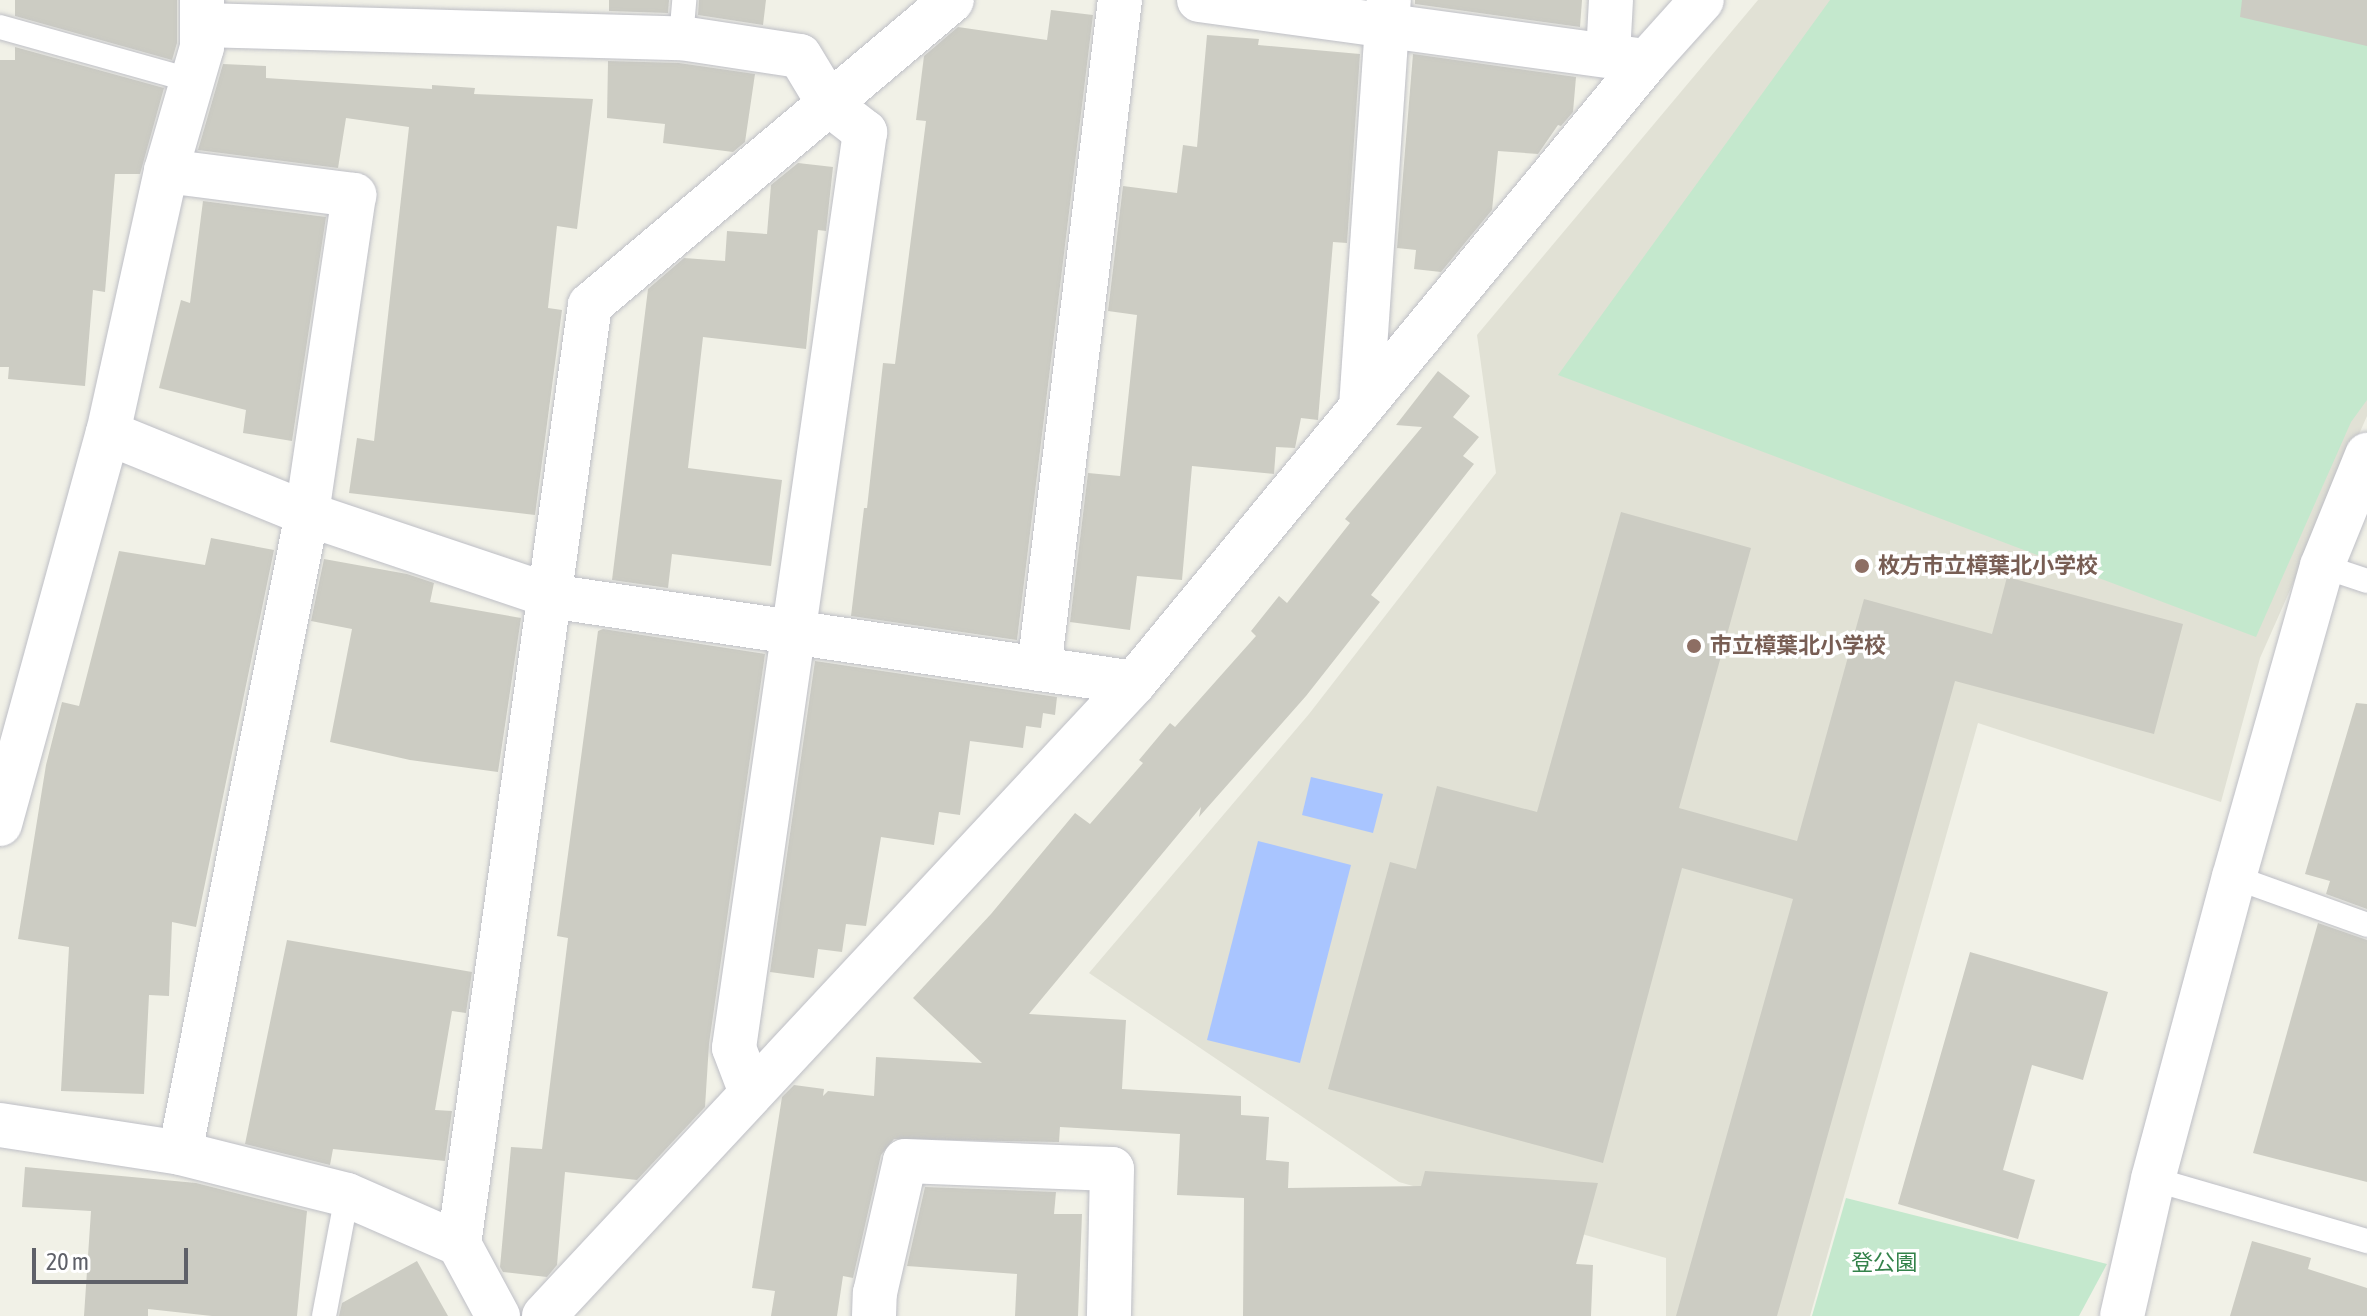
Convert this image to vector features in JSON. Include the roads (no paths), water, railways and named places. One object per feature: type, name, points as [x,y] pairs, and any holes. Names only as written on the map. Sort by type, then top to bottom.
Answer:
[{"type":"street","points":[[498,1316],[459,1244],[590,305],[952,0]]},
{"type":"street","points":[[1039,669],[1120,0]]},
{"type":"street","points":[[1199,0],[1388,13],[1627,58]]},
{"type":"street","points":[[1611,0],[1627,58]]},
{"type":"street","points":[[544,1316],[750,1090],[1134,683],[1361,407],[1627,58],[1702,0]]},
{"type":"street","points":[[0,824],[108,433],[166,171],[202,47],[202,12],[682,19],[800,56],[829,104],[865,132],[734,1048],[750,1090]]},
{"type":"street","points":[[1361,407],[1388,13]]},
{"type":"street","points":[[166,171],[354,195],[307,514],[180,1153]]},
{"type":"street","points":[[108,433],[307,514],[550,596],[1134,683]]},
{"type":"street","points":[[2122,1316],[2153,1179],[2322,566],[2367,455]]},
{"type":"street","points":[[0,1125],[180,1153],[347,1195],[459,1244]]},
{"type":"street","points":[[874,1316],[875,1293],[905,1161],[1112,1169],[1109,1316]]},
{"type":"lane","points":[[0,27],[193,81]]},
{"type":"lane","points":[[2322,566],[2367,581]]},
{"type":"lane","points":[[2234,877],[2367,925]]},
{"type":"lane","points":[[2153,1179],[2367,1241]]},
{"type":"lane","points":[[324,1316],[347,1195]]},
{"type":"water","points":[[1311,777],[1383,794],[1373,833],[1302,815]]},
{"type":"water","points":[[1258,841],[1351,865],[1300,1063],[1207,1040]]},
{"type":"place","name":"枚方市立樟葉北小学校","points":[[1862,566]]},
{"type":"place","name":"市立樟葉北小学校","points":[[1694,646]]},
{"type":"park label","name":"登公園","points":[[1884,1263]]}]
